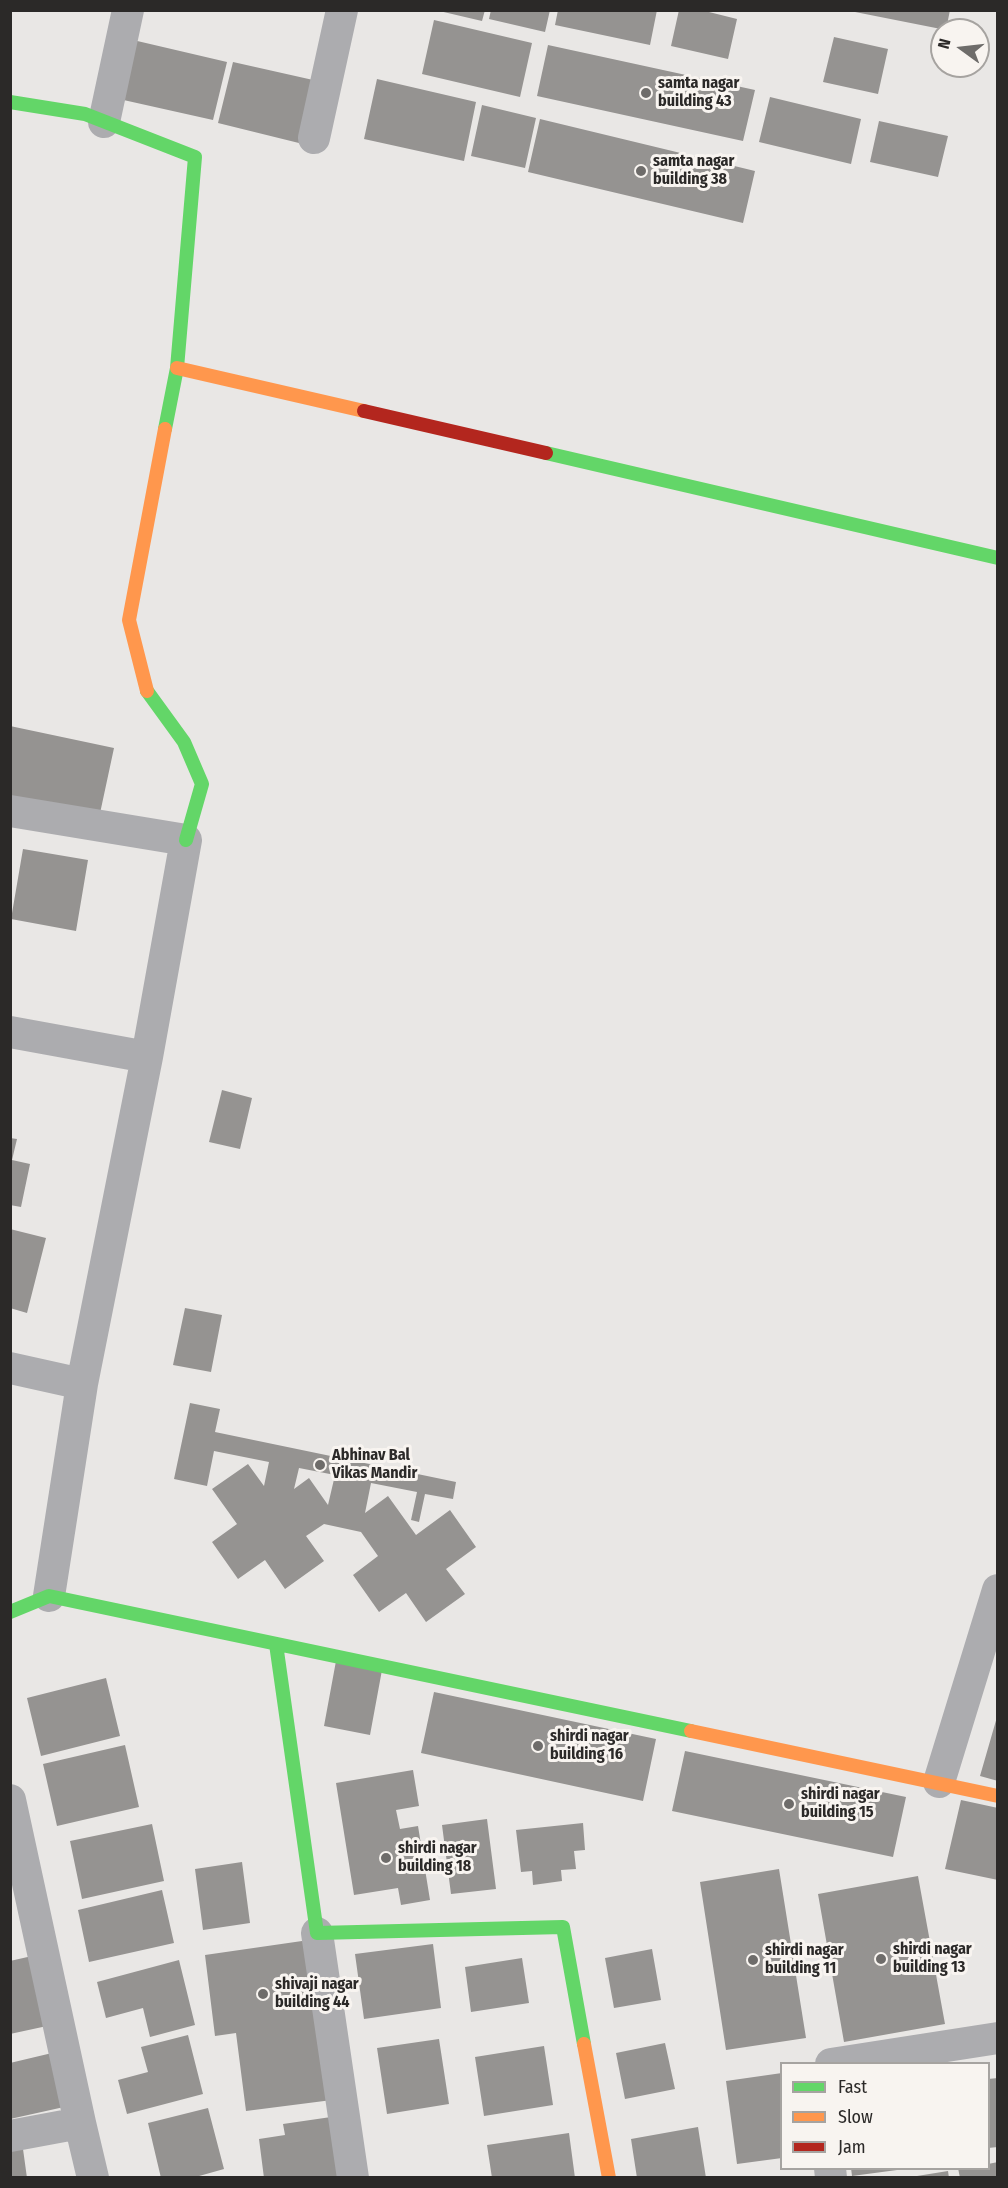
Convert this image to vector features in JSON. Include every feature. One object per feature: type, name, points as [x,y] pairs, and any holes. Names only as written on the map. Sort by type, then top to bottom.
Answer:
[{"type":"street","points":[[104,122],[128,10]]},
{"type":"street","points":[[314,138],[342,10]]},
{"type":"street","points":[[10,102],[85,114],[195,157],[177,368],[129,620],[148,694],[184,742],[202,784],[186,840],[147,1057],[82,1384],[49,1596]]},
{"type":"street","points":[[177,368],[998,558]]},
{"type":"street","points":[[10,811],[186,840]]},
{"type":"street","points":[[10,1032],[147,1057]]},
{"type":"street","points":[[10,1368],[82,1384]]},
{"type":"street","points":[[939,1782],[998,1590]]},
{"type":"street","points":[[10,1612],[49,1596],[998,1796]]},
{"type":"street","points":[[276,1644],[353,2178]]},
{"type":"street","points":[[10,1800],[93,2178]]},
{"type":"street","points":[[317,1933],[563,1927],[609,2178]]},
{"type":"street","points":[[844,2062],[998,2038]]},
{"type":"street","points":[[10,2136],[80,2123]]},
{"type":"building","points":[[435,10],[485,10],[482,21]]},
{"type":"building","points":[[491,10],[550,10],[545,32],[489,19]]},
{"type":"building","points":[[558,10],[657,10],[650,45],[555,25]]},
{"type":"building","points":[[679,10],[701,10],[737,19],[728,59],[671,46]]},
{"type":"building","points":[[845,10],[950,10],[948,18],[930,18],[930,27]]},
{"type":"building","points":[[434,20],[532,43],[520,97],[422,74]]},
{"type":"building","points":[[834,37],[888,49],[878,94],[823,82]]},
{"type":"building","points":[[133,40],[227,62],[213,120],[119,99]]},
{"type":"building","name":"samta nagar building 43","points":[[548,45],[755,90],[743,141],[537,96]]},
{"type":"building","points":[[233,62],[322,82],[307,145],[218,123]]},
{"type":"building","points":[[377,79],[476,102],[464,161],[364,139]]},
{"type":"building","points":[[770,97],[861,119],[851,164],[759,142]]},
{"type":"building","points":[[482,105],[536,118],[525,168],[471,156]]},
{"type":"building","name":"samta nagar building 38","points":[[540,119],[755,171],[743,223],[528,172]]},
{"type":"building","points":[[879,121],[948,136],[938,177],[870,162]]},
{"type":"building","points":[[10,726],[114,748],[99,818],[10,798]]},
{"type":"building","points":[[23,849],[88,860],[76,931],[11,919]]},
{"type":"building","points":[[222,1090],[252,1098],[240,1149],[209,1142]]},
{"type":"building","points":[[10,1138],[17,1139],[12,1160],[30,1164],[21,1207],[10,1205]]},
{"type":"building","points":[[10,1229],[46,1238],[27,1313],[10,1308]]},
{"type":"building","points":[[185,1308],[222,1315],[211,1372],[173,1365]]},
{"type":"building","points":[[190,1403],[220,1409],[215,1432],[456,1482],[453,1499],[425,1494],[419,1522],[411,1520],[417,1492],[371,1483],[365,1513],[388,1496],[416,1535],[450,1510],[476,1547],[446,1569],[465,1594],[426,1622],[406,1593],[379,1612],[353,1575],[378,1556],[361,1532],[324,1524],[306,1536],[324,1561],[285,1589],[265,1560],[238,1579],[212,1542],[237,1524],[212,1489],[248,1464],[264,1486],[269,1462],[214,1451],[207,1486],[174,1479]],"holes":[[[299,1468],[335,1475],[328,1505],[309,1478],[294,1489]]]},
{"type":"building","points":[[336,1661],[382,1670],[370,1735],[324,1726]]},
{"type":"building","points":[[106,1678],[120,1736],[41,1756],[27,1698]]},
{"type":"building","name":"shirdi nagar building 16","points":[[434,1692],[656,1739],[643,1801],[421,1753]]},
{"type":"building","points":[[998,1717],[998,1781],[980,1776]]},
{"type":"building","points":[[125,1745],[139,1807],[57,1826],[43,1764]]},
{"type":"building","name":"shirdi nagar building 15","points":[[685,1751],[906,1797],[893,1857],[672,1811]]},
{"type":"building","name":"shirdi nagar building 18","points":[[413,1770],[419,1806],[396,1810],[400,1829],[418,1826],[430,1900],[401,1905],[398,1888],[354,1895],[336,1783]]},
{"type":"building","points":[[961,1800],[998,1808],[998,1880],[945,1869]]},
{"type":"building","points":[[487,1819],[496,1889],[451,1894],[442,1825]]},
{"type":"building","points":[[583,1823],[585,1850],[574,1851],[576,1869],[561,1870],[562,1881],[533,1885],[532,1871],[521,1872],[516,1830]]},
{"type":"building","points":[[152,1824],[164,1881],[82,1899],[70,1841]]},
{"type":"building","points":[[242,1862],[250,1923],[203,1930],[195,1869]]},
{"type":"building","name":"shirdi nagar building 11","points":[[779,1869],[806,2038],[726,2050],[700,1882]]},
{"type":"building","name":"shirdi nagar building 13","points":[[918,1876],[945,2024],[844,2042],[818,1894]]},
{"type":"building","points":[[162,1890],[174,1943],[89,1962],[78,1910]]},
{"type":"building","name":"shivaji nagar building 44","points":[[309,1940],[332,2100],[246,2111],[236,2033],[215,2036],[205,1955]]},
{"type":"building","points":[[433,1944],[441,2008],[364,2019],[355,1954]]},
{"type":"building","points":[[652,1949],[661,2000],[614,2008],[605,1958]]},
{"type":"building","points":[[32,1956],[47,2026],[10,2034],[10,1961]]},
{"type":"building","points":[[522,1958],[529,2003],[471,2012],[465,1967]]},
{"type":"building","points":[[179,1960],[195,2025],[150,2037],[143,2008],[106,2018],[97,1982]]},
{"type":"building","points":[[188,2035],[203,2094],[127,2114],[118,2080],[148,2072],[141,2047]]},
{"type":"building","points":[[439,2039],[449,2104],[387,2114],[377,2048]]},
{"type":"building","points":[[665,2043],[675,2089],[625,2099],[616,2053]]},
{"type":"building","points":[[544,2046],[553,2105],[484,2116],[475,2057]]},
{"type":"building","points":[[52,2053],[64,2107],[10,2119],[10,2063]]},
{"type":"building","points":[[780,2073],[780,2158],[737,2164],[726,2081]]},
{"type":"building","points":[[998,2078],[998,2147],[990,2148],[990,2079]]},
{"type":"building","points":[[208,2108],[224,2169],[192,2178],[161,2178],[148,2123]]},
{"type":"building","points":[[331,2117],[339,2178],[264,2178],[259,2139],[285,2135],[283,2124]]},
{"type":"building","points":[[698,2127],[706,2178],[637,2178],[631,2139]]},
{"type":"building","points":[[569,2133],[575,2178],[492,2178],[487,2145]]},
{"type":"building","points":[[23,2149],[27,2178],[10,2178],[10,2150]]},
{"type":"building","points":[[998,2162],[998,2178],[960,2178],[958,2170],[990,2170],[990,2164]]},
{"type":"building","points":[[851,2170],[897,2170],[852,2176]]},
{"type":"building","points":[[948,2171],[949,2178],[917,2178],[917,2176]]},
{"type":"traffic: fast","points":[[10,102],[85,114],[195,157],[177,368],[165,429]]},
{"type":"traffic: fast","points":[[546,453],[998,558]]},
{"type":"traffic: fast","points":[[147,691],[184,742],[202,784],[186,840]]},
{"type":"traffic: fast","points":[[10,1612],[49,1596],[691,1731]]},
{"type":"traffic: fast","points":[[276,1644],[317,1933],[563,1927],[584,2044]]},
{"type":"traffic: slow","points":[[177,368],[364,411]]},
{"type":"traffic: slow","points":[[147,691],[129,620],[165,429]]},
{"type":"traffic: slow","points":[[691,1731],[998,1796]]},
{"type":"traffic: slow","points":[[584,2044],[609,2178]]},
{"type":"traffic: jam","points":[[364,411],[546,453]]},
{"type":"place","name":"samta nagar building 43","points":[[646,93]]},
{"type":"place","name":"samta nagar building 38","points":[[641,171]]},
{"type":"place","name":"Abhinav Bal Vikas Mandir","points":[[320,1465]]},
{"type":"place","name":"shirdi nagar building 16","points":[[538,1746]]},
{"type":"place","name":"shirdi nagar building 15","points":[[789,1804]]},
{"type":"place","name":"shirdi nagar building 18","points":[[386,1858]]},
{"type":"place","name":"shirdi nagar building 13","points":[[881,1959]]},
{"type":"place","name":"shirdi nagar building 11","points":[[753,1960]]},
{"type":"place","name":"shivaji nagar building 44","points":[[263,1994]]}]
